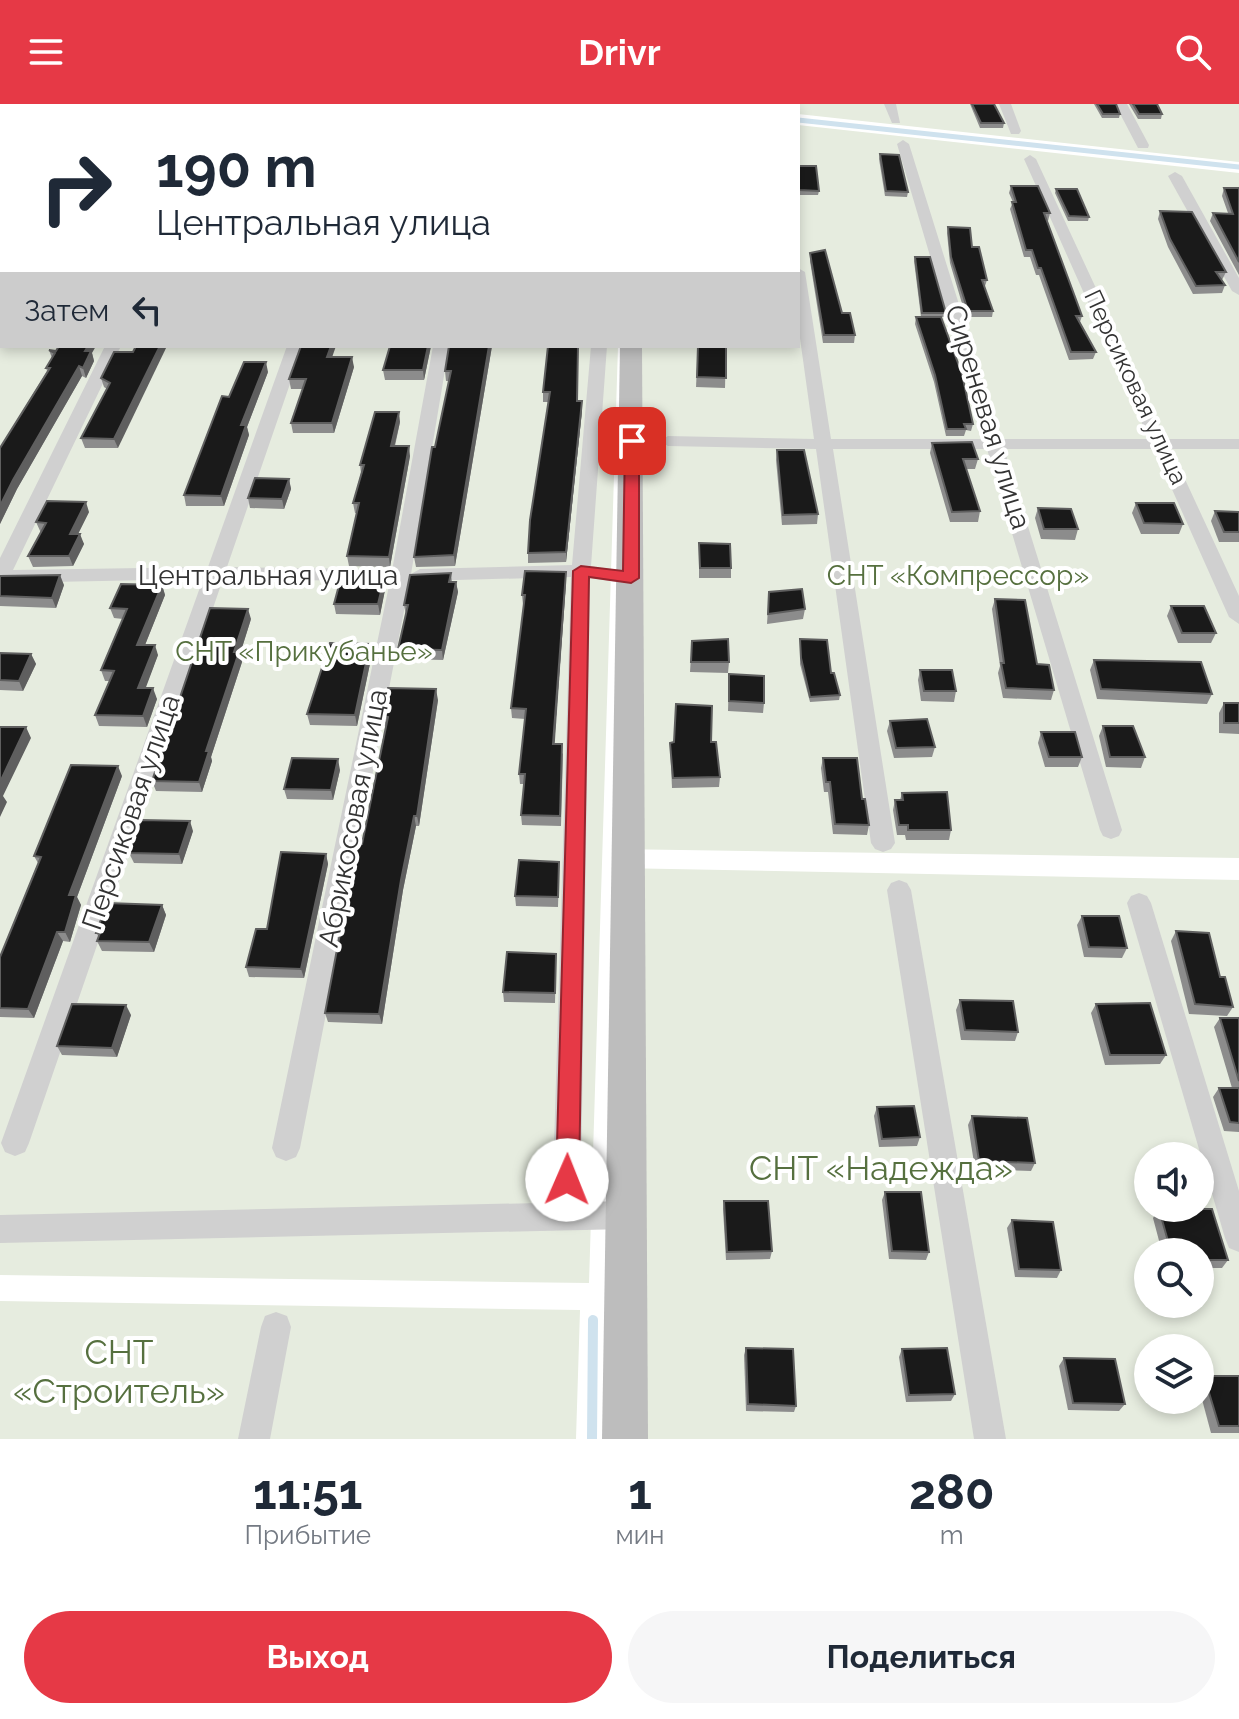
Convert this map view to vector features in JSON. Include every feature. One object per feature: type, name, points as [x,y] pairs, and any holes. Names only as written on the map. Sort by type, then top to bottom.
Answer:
[{"type":"street","points":[[890,104],[896,120]]},
{"type":"street","points":[[1005,104],[1015,131]]},
{"type":"street","points":[[1121,104],[1143,145]]},
{"type":"street","name":"Сиреневая улица","points":[[903,144],[997,445],[1111,830]]},
{"type":"street","name":"Персиковая улица","points":[[1030,159],[1239,617]]},
{"type":"street","points":[[1175,176],[1239,291]]},
{"type":"street","points":[[800,285],[883,843]]},
{"type":"street","points":[[0,576],[112,348]]},
{"type":"street","name":"Персиковая улица","points":[[15,1143],[294,348]]},
{"type":"street","name":"Абрикосовая улица","points":[[286,1148],[401,576],[441,348]]},
{"type":"street","points":[[567,1180],[581,571],[599,348]]},
{"type":"street","points":[[625,1439],[631,348]]},
{"type":"street","points":[[668,441],[1239,444]]},
{"type":"street","name":"Центральная улица","points":[[0,576],[214,573],[401,576],[581,571],[631,578]]},
{"type":"street","points":[[899,890],[990,1439]]},
{"type":"street","points":[[1139,903],[1239,1238]]},
{"type":"street","points":[[0,1229],[626,1215]]},
{"type":"street","points":[[254,1439],[276,1327]]},
{"type":"green space","points":[[800,104],[1239,104],[1239,162],[800,114]]},
{"type":"green space","name":"СНТ «Компрессор»","points":[[800,125],[1239,173],[1239,858],[614,849],[636,348],[800,348]]},
{"type":"green space","name":"СНТ «Прикубанье»","points":[[0,348],[618,348],[589,1283],[0,1275]]},
{"type":"green space","name":"СНТ «Надежда»","points":[[617,868],[1239,880],[1239,1439],[611,1439]]},
{"type":"green space","name":"СНТ «Строитель»","points":[[0,1301],[580,1310],[576,1439],[0,1439]]},
{"type":"building","points":[[972,104],[994,104],[1004,123],[981,123]]},
{"type":"building","points":[[1097,104],[1116,104],[1120,114],[1103,114]]},
{"type":"building","points":[[1133,104],[1157,104],[1162,114],[1139,114]]},
{"type":"building","points":[[880,154],[899,155],[908,192],[886,191]]},
{"type":"building","points":[[800,166],[816,166],[819,191],[800,190]]},
{"type":"building","points":[[1011,186],[1038,186],[1050,213],[1044,213],[1082,316],[1076,316],[1096,352],[1071,352],[1041,268],[1038,268],[1032,250],[1026,250],[1012,202],[1016,202]]},
{"type":"building","points":[[1224,188],[1239,188],[1239,262],[1213,213],[1233,214]]},
{"type":"building","points":[[1056,189],[1077,189],[1089,217],[1069,216]]},
{"type":"building","points":[[1160,211],[1192,212],[1226,272],[1216,272],[1225,285],[1196,286],[1170,239]]},
{"type":"building","points":[[948,227],[970,228],[972,247],[979,247],[987,280],[982,280],[993,311],[968,311],[951,257]]},
{"type":"building","points":[[825,250],[842,313],[850,313],[855,335],[824,335],[810,253]]},
{"type":"building","points":[[915,257],[930,257],[946,313],[922,313]]},
{"type":"building","points":[[916,317],[941,317],[962,374],[973,424],[964,424],[966,429],[947,429],[935,375]]},
{"type":"building","points":[[58,348],[87,348],[85,351],[91,351],[83,368],[79,366],[0,506],[0,448],[50,368],[46,368],[55,353],[49,350],[56,351]]},
{"type":"building","points":[[135,348],[159,348],[114,439],[81,438],[110,383],[101,378],[114,352],[133,352]]},
{"type":"building","points":[[300,348],[330,348],[327,357],[352,357],[332,423],[291,423],[306,379],[289,379]]},
{"type":"building","points":[[389,348],[428,348],[423,370],[383,370]]},
{"type":"building","points":[[449,348],[489,348],[454,555],[414,557],[432,447],[435,447],[451,371],[445,371]]},
{"type":"building","points":[[548,348],[578,348],[577,401],[582,401],[566,552],[528,553],[530,520],[550,392],[543,392]]},
{"type":"building","points":[[698,348],[726,348],[726,378],[697,377]]},
{"type":"building","points":[[244,362],[266,362],[241,425],[246,425],[221,496],[184,495],[222,396],[229,397]]},
{"type":"building","points":[[375,412],[399,412],[391,446],[409,446],[389,557],[347,556],[359,503],[353,503],[364,465],[360,465]]},
{"type":"building","points":[[972,442],[978,459],[963,459],[980,511],[952,512],[932,443]]},
{"type":"building","points":[[777,450],[804,450],[818,514],[783,515]]},
{"type":"building","points":[[255,478],[289,479],[282,499],[248,498]]},
{"type":"building","points":[[47,501],[86,502],[70,534],[80,534],[69,556],[28,556],[46,523],[36,522]]},
{"type":"building","points":[[1136,503],[1174,503],[1183,524],[1144,523]]},
{"type":"building","points":[[1038,508],[1071,509],[1078,529],[1044,529]]},
{"type":"building","points":[[1215,511],[1239,512],[1239,532],[1224,532]]},
{"type":"building","points":[[699,543],[730,544],[731,568],[700,568]]},
{"type":"building","points":[[525,571],[566,572],[553,744],[562,744],[560,816],[521,815],[525,774],[519,774],[526,709],[511,708],[525,595],[522,595]]},
{"type":"building","points":[[451,573],[449,582],[456,582],[442,650],[398,649],[408,605],[404,605],[410,575]]},
{"type":"building","points":[[342,574],[385,575],[378,604],[334,604]]},
{"type":"building","points":[[60,575],[52,598],[0,596],[0,576]]},
{"type":"building","points":[[121,584],[162,585],[137,645],[155,645],[138,688],[153,688],[143,716],[95,715],[114,671],[101,670],[127,609],[110,608]]},
{"type":"building","points":[[802,589],[805,609],[768,614],[769,592]]},
{"type":"building","points":[[995,599],[1025,600],[1037,664],[1049,665],[1054,690],[1006,688]]},
{"type":"building","points":[[1171,606],[1204,606],[1216,633],[1182,633]]},
{"type":"building","points":[[210,608],[248,609],[234,652],[239,652],[206,751],[209,751],[199,782],[152,781]]},
{"type":"building","points":[[728,639],[729,662],[691,662],[692,641]]},
{"type":"building","points":[[800,639],[827,640],[831,673],[834,673],[840,695],[810,697]]},
{"type":"building","points":[[330,643],[370,644],[355,715],[307,714]]},
{"type":"building","points":[[0,653],[31,654],[19,681],[0,680]]},
{"type":"building","points":[[1094,660],[1201,662],[1212,694],[1101,689]]},
{"type":"building","points":[[920,670],[952,670],[956,691],[924,691]]},
{"type":"building","points":[[729,674],[764,676],[764,703],[729,701]]},
{"type":"building","points":[[388,688],[436,689],[417,816],[414,816],[401,880],[379,1014],[325,1013],[355,854],[359,844],[362,844],[388,717],[382,716]]},
{"type":"building","points":[[1224,703],[1239,703],[1239,723],[1224,723]]},
{"type":"building","points":[[676,704],[712,706],[711,742],[716,742],[720,777],[673,778],[670,743],[674,742]]},
{"type":"building","points":[[927,719],[935,747],[896,748],[890,721]]},
{"type":"building","points":[[1103,726],[1133,726],[1145,757],[1110,757]]},
{"type":"building","points":[[0,727],[26,727],[0,782]]},
{"type":"building","points":[[1041,732],[1075,732],[1082,757],[1049,757]]},
{"type":"building","points":[[292,758],[338,759],[331,790],[284,789]]},
{"type":"building","points":[[823,758],[857,758],[869,825],[835,824],[830,782],[826,782]]},
{"type":"building","points":[[71,765],[118,766],[69,895],[76,895],[65,932],[57,932],[28,1009],[0,1008],[0,957],[41,857],[34,856]]},
{"type":"building","points":[[947,792],[951,830],[908,830],[908,825],[899,825],[895,800],[903,800],[902,793]]},
{"type":"building","points":[[141,820],[190,821],[179,854],[129,853]]},
{"type":"building","points":[[281,852],[326,854],[301,969],[246,967],[256,929],[267,929]]},
{"type":"building","points":[[519,860],[559,862],[558,897],[515,896]]},
{"type":"building","points":[[107,903],[162,905],[149,942],[97,941],[100,933],[96,933]]},
{"type":"building","points":[[1082,916],[1119,916],[1127,948],[1089,947]]},
{"type":"building","points":[[1176,931],[1209,933],[1220,977],[1225,977],[1233,1007],[1195,1004]]},
{"type":"building","points":[[507,952],[556,954],[555,993],[503,992]]},
{"type":"building","points":[[960,1000],[1013,1001],[1018,1032],[965,1030]]},
{"type":"building","points":[[1150,1003],[1166,1055],[1110,1055],[1096,1004]]},
{"type":"building","points":[[72,1004],[126,1005],[112,1048],[57,1046]]},
{"type":"building","points":[[1220,1018],[1239,1018],[1239,1081]]},
{"type":"building","points":[[1219,1088],[1239,1088],[1239,1123],[1230,1122]]},
{"type":"building","points":[[914,1106],[920,1137],[882,1139],[877,1107]]},
{"type":"building","points":[[972,1116],[1027,1118],[1035,1163],[979,1161]]},
{"type":"building","points":[[885,1192],[921,1192],[929,1252],[892,1251]]},
{"type":"building","points":[[724,1201],[768,1201],[772,1251],[727,1252]]},
{"type":"building","points":[[1214,1215],[1228,1260],[1214,1260],[1214,1238],[1167,1238],[1163,1222],[1214,1222]]},
{"type":"building","points":[[1012,1220],[1053,1222],[1061,1270],[1019,1269]]},
{"type":"building","points":[[746,1348],[793,1349],[796,1406],[748,1404]]},
{"type":"building","points":[[947,1348],[955,1394],[909,1395],[902,1349]]},
{"type":"building","points":[[1064,1358],[1115,1359],[1125,1404],[1073,1403]]},
{"type":"building","points":[[1214,1376],[1239,1376],[1239,1426],[1219,1426],[1214,1409]]},
{"type":"waterway","points":[[800,120],[1239,167]]},
{"type":"waterway","points":[[592,1439],[593,1320]]},
{"type":"route","points":[[567,1180],[581,571],[631,578],[632,441]]}]
